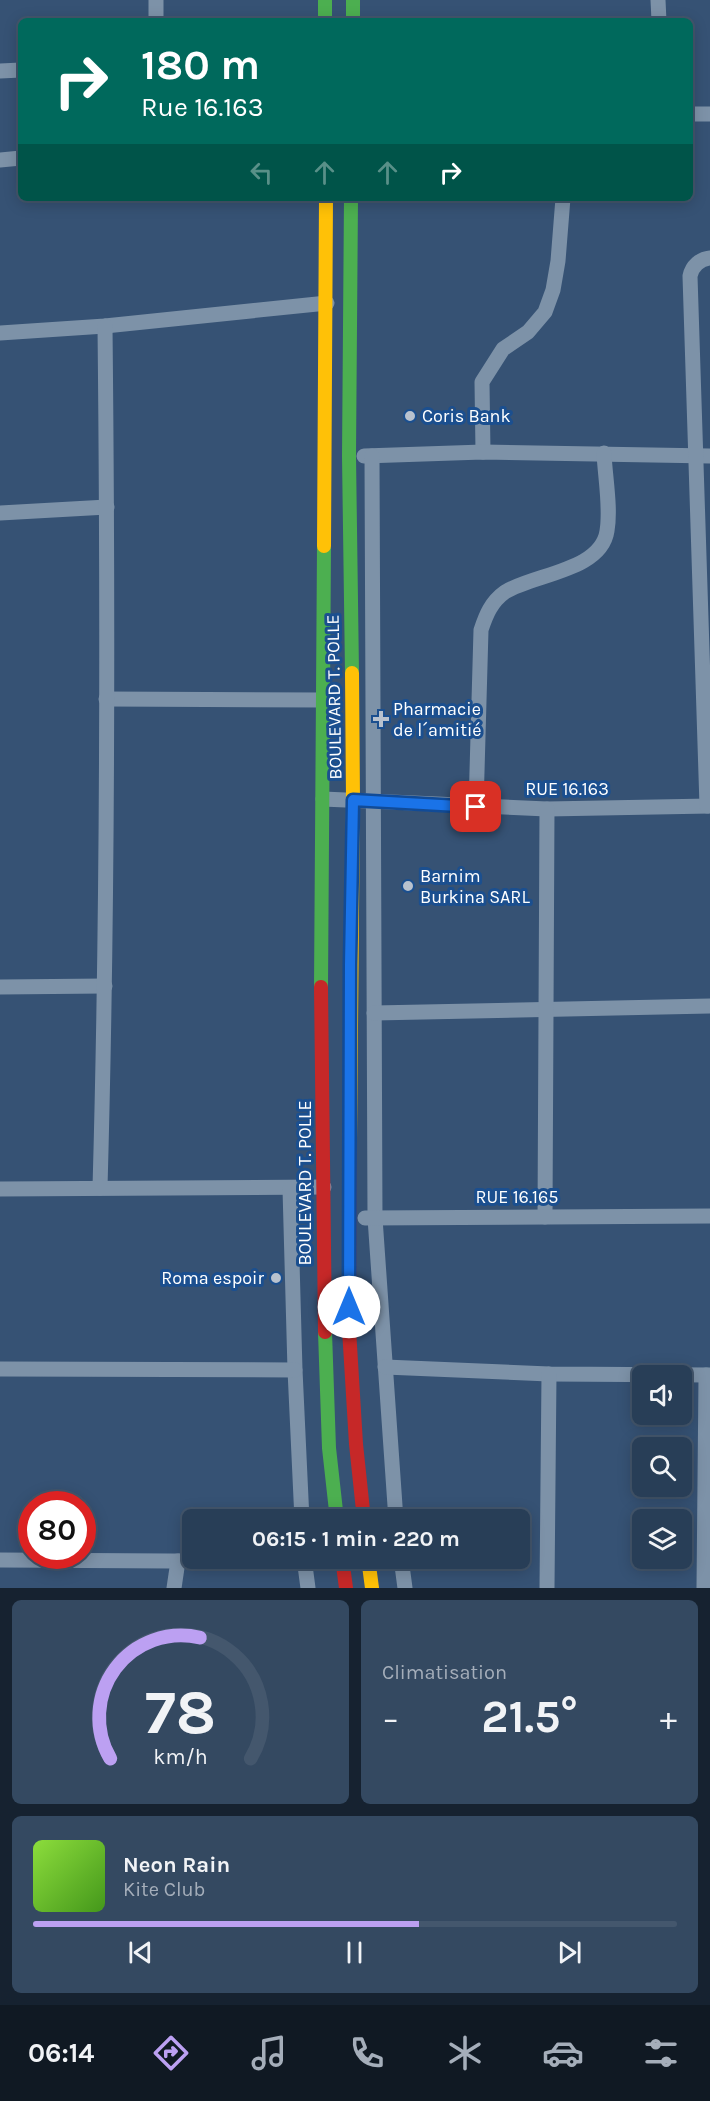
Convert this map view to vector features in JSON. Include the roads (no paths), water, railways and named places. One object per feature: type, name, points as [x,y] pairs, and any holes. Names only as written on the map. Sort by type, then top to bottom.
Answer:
[{"type":"highway","points":[[325,0],[325,18]]},
{"type":"highway","points":[[353,0],[353,18]]},
{"type":"highway","name":"BOULEVARD T. POLLE","points":[[326,201],[321,959],[323,1218],[329,1448],[336,1509]]},
{"type":"highway","name":"BOULEVARD T. POLLE","points":[[351,201],[349,456],[353,800],[349,1329],[356,1444],[363,1509]]},
{"type":"highway","points":[[343,1569],[346,1588]]},
{"type":"highway","points":[[369,1569],[372,1588]]},
{"type":"street","points":[[156,0],[156,18]]},
{"type":"street","points":[[658,0],[659,18]]},
{"type":"street","points":[[0,71],[18,70]]},
{"type":"street","points":[[693,114],[710,114]]},
{"type":"street","points":[[0,160],[18,158]]},
{"type":"street","points":[[483,452],[482,382],[503,349],[528,332],[545,312],[554,290],[563,201]]},
{"type":"street","points":[[708,806],[704,455],[690,276],[692,269],[698,263],[710,258]]},
{"type":"street","points":[[0,333],[105,326],[327,303]]},
{"type":"street","points":[[100,1188],[105,986],[107,507],[105,326]]},
{"type":"street","points":[[349,456],[483,452],[704,455]]},
{"type":"street","points":[[476,807],[481,630],[489,607],[505,592],[588,560],[600,548],[607,533],[604,453]]},
{"type":"street","points":[[372,456],[375,1218],[395,1509]]},
{"type":"street","points":[[0,513],[107,507]]},
{"type":"street","points":[[106,699],[323,700]]},
{"type":"street","name":"RUE 16.163","points":[[323,800],[547,809],[708,806]]},
{"type":"street","points":[[545,1217],[547,809]]},
{"type":"street","points":[[0,987],[105,986]]},
{"type":"street","points":[[374,1013],[710,1006]]},
{"type":"street","points":[[0,1189],[324,1187]]},
{"type":"street","points":[[290,1188],[301,1509]]},
{"type":"street","name":"RUE 16.165","points":[[323,1218],[710,1216]]},
{"type":"street","points":[[385,1367],[549,1374],[708,1375],[704,1588]]},
{"type":"street","points":[[0,1369],[295,1370]]},
{"type":"street","points":[[547,1588],[549,1374]]},
{"type":"street","points":[[0,1560],[182,1561]]},
{"type":"street","points":[[174,1588],[178,1561]]},
{"type":"street","points":[[305,1569],[308,1588]]},
{"type":"street","points":[[402,1569],[405,1588]]},
{"type":"place","name":"Coris Bank","points":[[410,416]]},
{"type":"place","name":"Pharmacie de l´amitié","points":[[381,719]]},
{"type":"place","name":"Barnim Burkina SARL","points":[[408,886]]},
{"type":"place","name":"Roma espoir","points":[[276,1278]]}]
